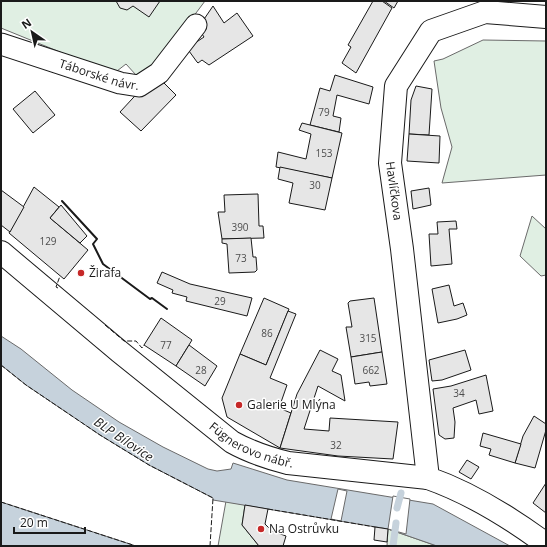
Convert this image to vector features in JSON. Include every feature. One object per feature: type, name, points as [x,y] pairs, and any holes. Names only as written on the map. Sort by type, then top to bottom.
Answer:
[{"type":"main road","name":"Havlíčkova","points":[[428,478],[402,249],[390,164],[396,86],[431,31],[485,12],[546,17]]},
{"type":"main road","name":"Fügnerovo nábř.","points":[[1,252],[120,352],[215,429],[241,447],[266,458],[288,463],[428,478],[465,494],[524,528],[546,544]]},
{"type":"street","name":"Táborské návr.","points":[[1,44],[120,83],[139,86],[159,73],[196,24]]},
{"type":"green space","points":[[1,1],[205,1],[154,69],[146,74],[136,75],[126,64],[117,71],[109,72],[1,28]]},
{"type":"green space","points":[[483,40],[546,41],[546,175],[442,183],[452,147],[441,108],[434,61],[443,59]]},
{"type":"green space","points":[[532,216],[546,229],[546,275],[541,276],[520,256]]},
{"type":"green space","points":[[226,501],[245,505],[242,525],[259,546],[218,546]]},
{"type":"green space","points":[[388,529],[437,546],[387,546]]},
{"type":"water","name":"BLP Bílovice","points":[[1,336],[21,349],[72,390],[119,422],[163,447],[208,469],[217,471],[231,469],[233,463],[287,480],[433,504],[510,546],[437,546],[388,529],[213,500],[213,498],[149,465],[100,435],[26,385],[1,365]]},
{"type":"water","points":[[1,502],[136,546],[1,546]]},
{"type":"pier","points":[[338,489],[347,491],[341,521],[331,519]]},
{"type":"pier","points":[[393,496],[410,499],[406,534],[388,529]]},
{"type":"building","points":[[116,1],[160,1],[149,17],[133,6],[127,10],[120,8]]},
{"type":"building","points":[[373,1],[382,1],[392,8],[356,73],[342,63],[351,47],[348,45]]},
{"type":"building","points":[[384,1],[398,1],[394,8]]},
{"type":"building","points":[[213,6],[224,23],[237,13],[253,36],[209,65],[202,60],[198,63],[189,51],[195,43],[204,37],[198,28]]},
{"type":"building","points":[[335,75],[373,87],[369,104],[337,95],[333,116],[341,118],[339,132],[310,125],[320,88],[330,91]]},
{"type":"building","points":[[160,79],[176,95],[141,131],[120,112],[145,85]]},
{"type":"building","points":[[416,86],[432,89],[429,135],[409,134],[411,100]]},
{"type":"building","points":[[35,91],[55,115],[33,133],[13,109]]},
{"type":"building","points":[[302,123],[342,133],[332,178],[276,167],[278,152],[306,159],[311,134],[299,130]]},
{"type":"building","points":[[409,134],[440,136],[439,163],[407,161]]},
{"type":"building","points":[[280,167],[332,178],[325,210],[289,203],[293,183],[278,179]]},
{"type":"building","points":[[34,187],[59,207],[50,218],[88,250],[64,279],[9,233]]},
{"type":"building","points":[[429,188],[431,205],[413,209],[411,191]]},
{"type":"building","points":[[1,190],[24,207],[10,232],[1,225]]},
{"type":"building","points":[[258,194],[259,226],[263,226],[264,238],[222,239],[218,212],[225,212],[224,195]]},
{"type":"building","points":[[61,205],[87,236],[80,243],[50,218]]},
{"type":"building","points":[[456,221],[457,229],[449,229],[452,264],[431,266],[429,234],[438,234],[437,222]]},
{"type":"building","points":[[251,238],[253,257],[256,257],[257,270],[255,272],[229,273],[227,244],[222,243],[222,239]]},
{"type":"building","points":[[162,272],[190,284],[252,298],[247,316],[186,301],[187,297],[172,293],[173,290],[157,283]]},
{"type":"building","points":[[449,285],[454,306],[463,303],[467,315],[438,323],[432,289]]},
{"type":"building","points":[[264,298],[289,309],[266,365],[240,354]]},
{"type":"building","points":[[374,298],[382,352],[351,357],[346,327],[352,327],[348,303],[350,301]]},
{"type":"building","points":[[288,311],[296,314],[270,378],[287,385],[279,408],[291,413],[280,448],[227,417],[222,398],[240,354],[266,365]]},
{"type":"building","points":[[161,318],[192,340],[176,366],[144,345]]},
{"type":"building","points":[[189,345],[217,366],[205,386],[176,366]]},
{"type":"building","points":[[320,350],[338,359],[332,371],[341,375],[345,401],[318,386],[304,429],[329,431],[330,418],[398,422],[393,459],[338,456],[280,448],[297,394]]},
{"type":"building","points":[[465,350],[471,370],[442,380],[432,381],[429,360]]},
{"type":"building","points":[[382,352],[387,384],[370,386],[369,382],[355,384],[351,357]]},
{"type":"building","points":[[486,375],[493,411],[479,414],[476,400],[453,408],[455,422],[454,438],[445,439],[439,435],[433,389],[451,386]]},
{"type":"building","points":[[534,416],[546,424],[546,430],[535,468],[515,463],[523,436]]},
{"type":"building","points":[[483,433],[521,444],[515,463],[489,455],[491,449],[480,446]]},
{"type":"building","points":[[467,460],[479,467],[471,479],[459,472]]},
{"type":"building","points":[[546,483],[546,513],[533,503]]},
{"type":"building","points":[[245,505],[268,509],[265,524],[272,531],[286,536],[283,546],[259,546],[242,525]]},
{"type":"building","points":[[375,527],[388,529],[387,542],[374,540]]},
{"type":"waterway","points":[[397,508],[401,493]]},
{"type":"waterway","points":[[393,546],[396,523]]},
{"type":"fence","points":[[58,288],[56,287],[60,276]]},
{"type":"fence","points":[[105,325],[124,341],[136,341],[142,348],[144,345]]},
{"type":"fence","points":[[1,365],[26,385],[100,435],[149,465],[213,498],[210,546]]},
{"type":"fence","points":[[1,502],[136,546]]},
{"type":"fence","points":[[268,509],[375,527]]},
{"type":"wall","points":[[62,201],[97,239],[93,244],[103,264],[150,299],[152,298],[167,309]]},
{"type":"place","name":"Žirafa","points":[[81,273]]},
{"type":"place","name":"Galerie U Mlýna","points":[[239,405]]},
{"type":"place","name":"Na Ostrůvku","points":[[261,529]]}]
